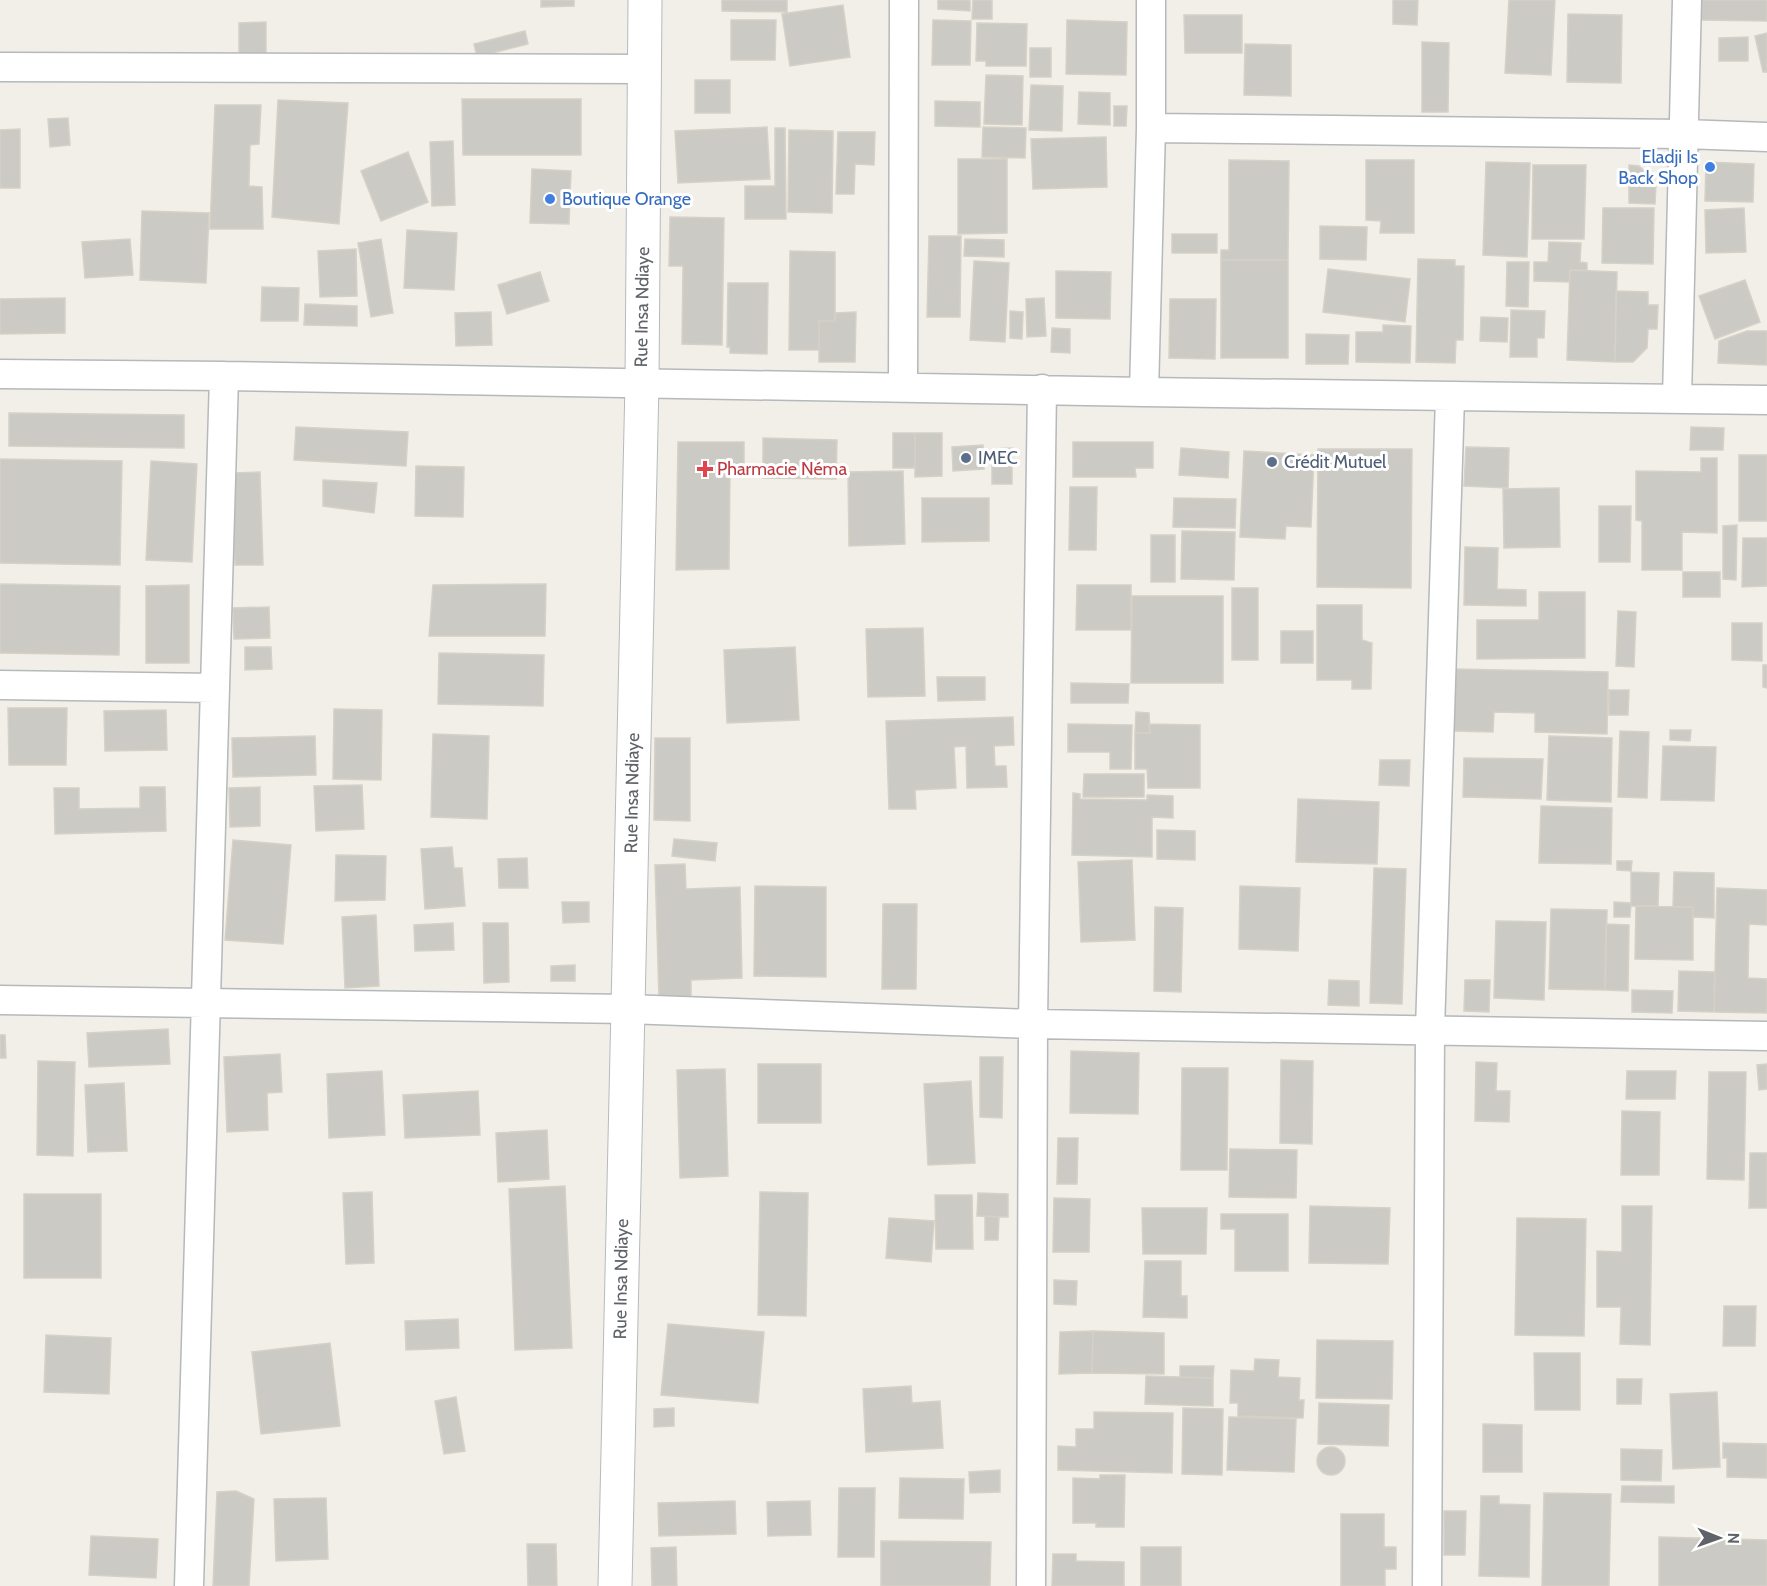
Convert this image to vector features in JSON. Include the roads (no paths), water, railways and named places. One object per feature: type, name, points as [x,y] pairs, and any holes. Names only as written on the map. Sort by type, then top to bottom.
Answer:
[{"type":"main road","name":"Rue Insa Ndiaye","points":[[615,1586],[642,383],[645,0]]},
{"type":"street","points":[[903,387],[904,0]]},
{"type":"street","points":[[1144,392],[1151,0]]},
{"type":"street","points":[[1677,398],[1687,0]]},
{"type":"street","points":[[0,68],[644,69]]},
{"type":"street","points":[[1150,128],[1767,137]]},
{"type":"street","points":[[0,374],[1767,400]]},
{"type":"street","points":[[189,1586],[224,376]]},
{"type":"street","points":[[1031,1586],[1033,1024],[1042,389]]},
{"type":"street","points":[[1427,1586],[1430,1030],[1450,397]]},
{"type":"street","points":[[0,685],[215,688]]},
{"type":"street","points":[[0,1000],[627,1009],[1033,1024],[1767,1036]]},
{"type":"place","name":"Eladji Is Back Shop","points":[[1710,167]]},
{"type":"place","name":"Boutique Orange","points":[[550,199]]},
{"type":"place","name":"IMEC","points":[[966,458]]},
{"type":"place","name":"Crédit Mutuel","points":[[1272,462]]},
{"type":"place","name":"Pharmacie Néma","points":[[705,469]]}]
